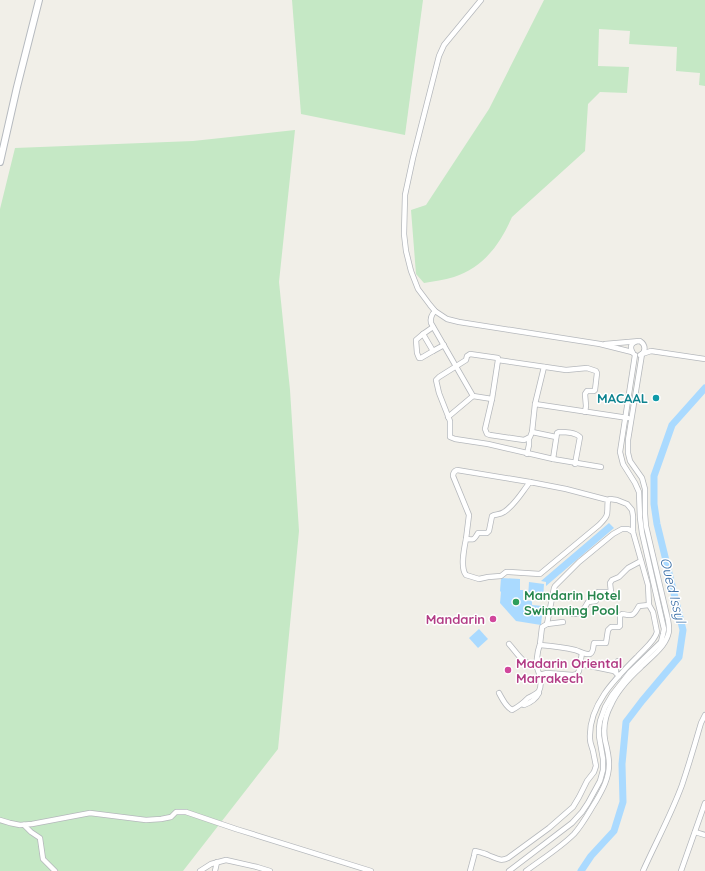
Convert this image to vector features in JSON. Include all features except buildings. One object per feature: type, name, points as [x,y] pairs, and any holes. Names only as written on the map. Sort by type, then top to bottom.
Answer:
[{"type":"street","points":[[0,162],[17,87],[40,0]]},
{"type":"street","points":[[481,0],[444,45],[439,56],[413,158],[405,195],[404,234],[411,272],[418,289],[435,311],[447,319],[459,322],[600,344],[639,355],[651,351],[705,359]]},
{"type":"street","points":[[435,311],[430,320],[433,328],[473,396]]},
{"type":"street","points":[[433,328],[418,337],[416,340],[419,358],[444,345]]},
{"type":"street","points":[[423,334],[432,351]]},
{"type":"street","points":[[509,871],[572,823],[582,812],[595,792],[601,779],[603,767],[599,728],[607,703],[630,672],[661,642],[664,634],[640,525],[639,492],[623,464],[620,449],[633,353],[631,345],[635,342]]},
{"type":"street","points":[[600,344],[641,342],[651,351]]},
{"type":"street","points":[[526,871],[569,838],[577,830],[602,792],[607,779],[609,760],[604,725],[607,712],[623,686],[632,675],[664,644],[669,632],[668,620],[646,526],[645,489],[642,478],[631,463],[628,453],[628,440],[642,354],[645,350],[644,346]]},
{"type":"street","points":[[585,412],[585,394],[587,391],[595,390],[597,373],[596,371],[587,368],[566,370],[498,360],[498,358],[470,354],[467,356],[466,360],[438,376],[436,380],[439,393],[450,421],[450,438],[485,443],[575,464],[601,467]]},
{"type":"street","points":[[485,443],[485,429],[492,399],[498,360]]},
{"type":"street","points":[[527,454],[529,438],[532,432],[535,404],[544,367]]},
{"type":"street","points":[[448,417],[473,396],[492,399]]},
{"type":"street","points":[[535,404],[632,418]]},
{"type":"street","points":[[486,432],[490,435],[524,440],[529,438]]},
{"type":"street","points":[[532,432],[556,437]]},
{"type":"street","points":[[553,459],[557,433],[570,433],[578,435],[580,438],[575,464]]},
{"type":"street","points":[[470,871],[474,851],[504,860],[549,828],[573,807],[596,766],[590,739],[593,717],[603,696],[617,674],[648,645],[657,632],[653,612],[648,605],[648,585],[633,532],[632,510],[627,504],[613,498],[608,500],[566,489],[530,482],[457,470],[453,473],[469,515],[463,571],[466,575],[479,579],[501,576],[506,572],[540,574],[605,519],[608,514],[608,500]]},
{"type":"street","points":[[466,539],[476,538],[478,533],[487,533],[489,531],[492,516],[501,514],[506,510],[530,482]]},
{"type":"street","points":[[547,624],[556,584],[588,554],[613,534],[622,529],[628,529],[633,532]]},
{"type":"street","points":[[573,614],[575,615],[582,612],[588,602],[595,602],[598,592],[611,592],[610,583],[612,580],[619,577],[628,568],[641,561]]},
{"type":"street","points":[[540,645],[576,650],[582,653],[590,654],[594,643],[606,643],[608,630],[611,627],[620,626],[620,616],[622,614],[634,614],[639,606],[648,605]]},
{"type":"street","points":[[499,693],[505,704],[512,710],[517,708],[539,690],[541,684],[536,665],[542,627],[547,624],[563,622]]},
{"type":"street","points":[[509,644],[524,662],[530,665],[536,665]]},
{"type":"street","points":[[539,675],[547,673],[577,674],[579,671],[582,653]]},
{"type":"street","points":[[617,674],[616,669],[618,661]]},
{"type":"street","points":[[580,664],[617,674]]},
{"type":"street","points":[[643,871],[671,813],[682,785],[701,723],[705,715]]},
{"type":"street","points":[[681,871],[705,803]]},
{"type":"street","points":[[0,820],[24,825],[90,813],[146,820],[161,819],[171,817],[176,812],[186,812],[371,871]]},
{"type":"street","points":[[24,825],[40,838],[43,859],[55,871]]},
{"type":"street","points":[[562,831],[569,838]]},
{"type":"street","points":[[695,832],[705,835]]},
{"type":"street","points":[[553,838],[559,846]]},
{"type":"street","points":[[200,871],[210,864],[226,860],[270,871]]},
{"type":"street","points":[[215,871],[217,862]]},
{"type":"street","points":[[472,865],[474,871]]},
{"type":"street","points":[[515,867],[518,871]]},
{"type":"green space","points":[[292,0],[423,0],[405,135],[301,114]]},
{"type":"green space","points":[[544,0],[705,0],[705,86],[699,85],[700,73],[676,71],[677,47],[629,44],[630,31],[599,29],[598,66],[629,67],[627,93],[600,92],[588,104],[585,151],[512,217],[496,245],[482,261],[465,273],[443,280],[424,283],[416,274],[411,210],[426,205],[489,109]]},
{"type":"green space","points":[[295,130],[279,282],[290,390],[299,531],[278,749],[183,871],[0,871],[0,209],[15,148],[193,141]]},
{"type":"water","points":[[609,523],[614,528],[546,586],[546,582],[541,581]]},
{"type":"water","name":"Mandarin Hotel Swimming Pool","points":[[501,578],[520,579],[520,590],[523,590],[523,600],[532,601],[532,605],[543,606],[541,625],[516,621],[500,603]]},
{"type":"water","points":[[529,582],[544,584],[543,599],[528,598]]},
{"type":"water","points":[[479,629],[488,639],[478,648],[469,638]]},
{"type":"waterway","name":"Oued Issyl","points":[[581,871],[591,856],[614,831],[623,802],[622,764],[626,722],[679,657],[683,630],[657,524],[654,504],[654,476],[672,425],[705,388]]},
{"type":"place","name":"MACAAL","points":[[656,398]]},
{"type":"place","name":"Mandarin Hotel Swimming Pool","points":[[516,602]]},
{"type":"place","name":"Mandarin","points":[[493,619]]},
{"type":"place","name":"Madarin Oriental Marrakech","points":[[508,670]]}]
